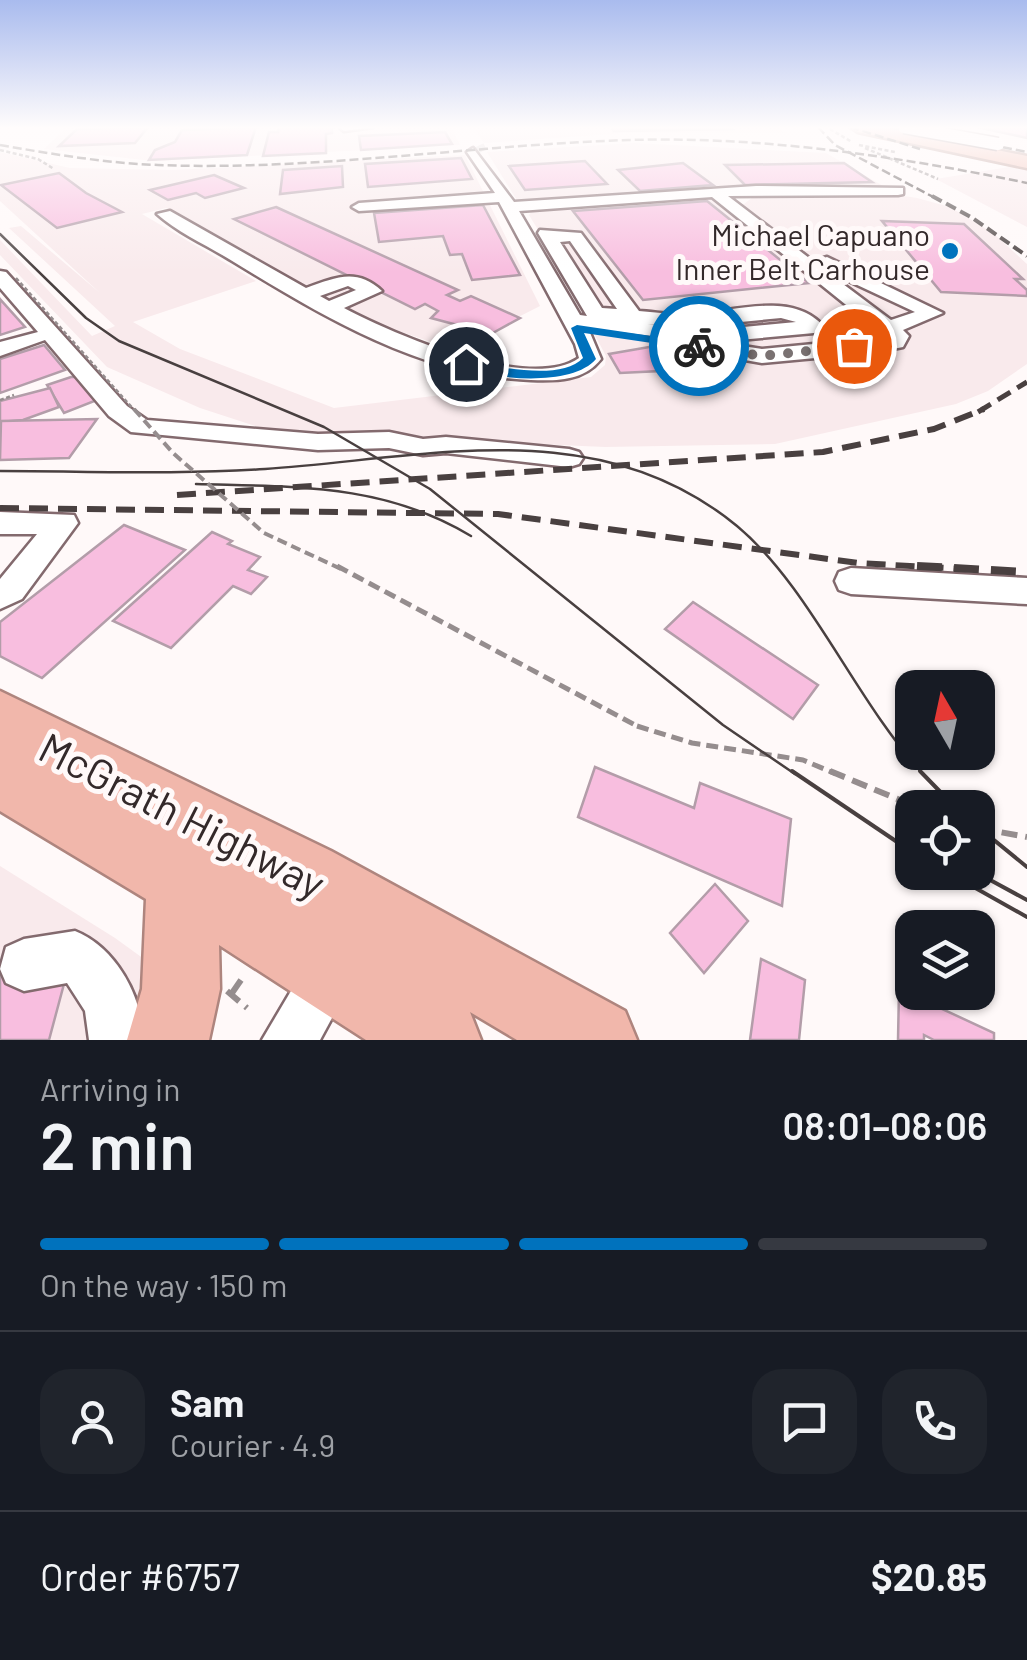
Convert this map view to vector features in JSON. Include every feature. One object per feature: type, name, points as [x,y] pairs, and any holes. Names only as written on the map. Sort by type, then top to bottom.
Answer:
[{"type":"highway","name":"McGrath Highway","points":[[0,719],[349,940]]},
{"type":"highway","name":"McGrath Highway","points":[[0,775],[182,880],[349,940]]},
{"type":"highway","points":[[168,1040],[181,990],[182,880]]},
{"type":"highway","points":[[349,940],[440,1040]]},
{"type":"highway","points":[[349,940],[596,1040]]},
{"type":"street","points":[[165,214],[402,343],[466,364],[517,374],[567,372],[583,367],[590,359],[575,324],[491,176]]},
{"type":"street","points":[[358,207],[510,208],[814,189],[898,192]]},
{"type":"street","points":[[575,324],[762,356],[836,352],[898,340],[888,328],[715,193]]},
{"type":"street","points":[[510,208],[537,218],[595,313],[689,321],[781,312],[800,316],[814,327],[702,338],[575,324]]},
{"type":"street","points":[[792,254],[824,262],[933,313],[888,328]]},
{"type":"street","points":[[8,277],[118,411],[140,427],[274,440],[389,440],[423,447],[446,445],[569,458]]},
{"type":"street","points":[[308,294],[350,279],[372,291],[330,307]]},
{"type":"street","points":[[852,292],[910,321]]},
{"type":"street","points":[[0,350],[36,338]]},
{"type":"street","points":[[0,523],[63,522],[10,590],[0,596]]},
{"type":"street","points":[[851,582],[1027,591]]},
{"type":"street","points":[[289,1040],[349,940]]},
{"type":"street","points":[[24,965],[74,956],[82,960],[118,1024],[116,1040]]},
{"type":"path","points":[[931,176],[938,179]]},
{"type":"path","points":[[8,277],[173,453],[256,528],[637,726],[692,743],[802,760],[895,798]]},
{"type":"path","points":[[0,400],[14,395]]},
{"type":"path","points":[[995,831],[1027,837]]},
{"type":"path","points":[[231,994],[241,980]]},
{"type":"shaded area","points":[[0,176],[475,176],[540,306],[454,350],[367,320],[166,208],[142,214],[256,281],[133,322],[180,349],[334,408],[591,377],[605,365],[606,356],[590,326],[673,339],[676,329],[590,315],[529,215],[532,211],[710,198],[884,336],[756,351],[891,338],[724,205],[744,204],[757,194],[884,193],[917,198],[950,207],[993,233],[1027,264],[1027,364],[988,391],[956,404],[775,444],[605,447],[277,433],[200,408],[107,367],[0,255],[0,240],[92,336],[115,326],[9,228],[21,226],[100,293],[0,201]]},
{"type":"shaded area","points":[[502,176],[865,176],[885,187],[723,187],[518,202]]},
{"type":"shaded area","points":[[1027,176],[1027,227],[936,179]]},
{"type":"shaded area","points":[[0,866],[115,938],[206,1004],[175,1040],[0,1040]]},
{"type":"building","points":[[62,176],[122,212],[57,228],[1,185]]},
{"type":"building","points":[[212,176],[244,188],[205,198],[196,193],[168,200],[150,190]]},
{"type":"building","points":[[282,176],[342,176],[343,187],[280,194]]},
{"type":"building","points":[[367,176],[470,176],[472,179],[368,187]]},
{"type":"building","points":[[515,176],[599,176],[607,184],[525,190]]},
{"type":"building","points":[[624,176],[700,176],[713,185],[640,191]]},
{"type":"building","points":[[736,176],[862,176],[872,182],[745,185]]},
{"type":"building","points":[[707,201],[809,283],[643,300],[573,211]]},
{"type":"building","points":[[483,205],[520,275],[472,280],[462,254],[450,255],[443,236],[379,242],[374,213]]},
{"type":"building","points":[[276,207],[458,290],[447,295],[460,301],[471,296],[520,318],[491,334],[431,318],[438,311],[425,304],[415,309],[234,219]]},
{"type":"building","name":"Michael Capuano Inner Belt Carhouse","points":[[882,221],[964,224],[1023,279],[1015,279],[1027,290],[1027,296],[941,292]]},
{"type":"building","points":[[0,299],[25,327],[0,335]]},
{"type":"building","points":[[44,345],[65,370],[0,393],[0,359]]},
{"type":"building","points":[[655,346],[685,349],[689,354],[705,352],[713,361],[658,368],[660,371],[620,373],[609,354]]},
{"type":"building","points":[[78,377],[97,400],[64,413],[47,385]]},
{"type":"building","points":[[50,388],[59,407],[23,420],[0,422],[0,401]]},
{"type":"building","points":[[97,419],[69,458],[0,460],[1,421]]},
{"type":"building","points":[[124,525],[185,550],[42,678],[0,656],[0,622]]},
{"type":"building","points":[[212,532],[232,541],[228,544],[260,557],[248,570],[267,577],[251,594],[233,586],[171,648],[113,621]]},
{"type":"building","points":[[693,602],[818,685],[793,719],[665,629]]},
{"type":"building","points":[[595,767],[694,808],[700,783],[791,819],[782,906],[578,817]]},
{"type":"building","points":[[715,884],[748,921],[704,973],[670,933]]},
{"type":"building","points":[[26,959],[68,969],[49,1040],[0,1040],[0,964]]},
{"type":"building","points":[[761,959],[805,980],[799,1040],[750,1040]]},
{"type":"building","points":[[899,1010],[944,1010],[994,1033],[994,1040],[934,1040],[924,1035],[924,1040],[898,1040]]},
{"type":"tram line","points":[[0,234],[86,318],[119,341],[324,427],[378,459]]},
{"type":"tram line","points":[[378,459],[510,450],[570,455],[628,467],[683,490],[737,526],[763,551],[810,612],[898,745],[923,774]]},
{"type":"tram line","points":[[0,471],[232,471],[378,459]]},
{"type":"tram line","points":[[378,459],[430,489],[723,725],[795,774]]},
{"type":"tram line","points":[[196,484],[303,488],[371,497],[405,506],[471,536]]},
{"type":"tram line","points":[[792,771],[895,841]]},
{"type":"tram line","points":[[920,771],[938,790]]},
{"type":"tram line","points":[[995,841],[1027,867]]},
{"type":"tram line","points":[[995,883],[1027,900]]},
{"type":"tram line","points":[[979,890],[1027,917]]},
{"type":"railway","points":[[893,176],[937,199]]},
{"type":"railway","points":[[988,176],[1027,183]]},
{"type":"railway","points":[[932,196],[971,217],[1027,256]]},
{"type":"railway","points":[[981,410],[1027,382]]},
{"type":"railway","points":[[177,495],[823,452],[934,429],[981,410]]},
{"type":"railway","points":[[0,508],[498,514],[858,563],[964,569]]},
{"type":"railway","points":[[917,566],[1027,572]]},
{"type":"way so far","points":[[699,346],[762,356],[854,346]]},
{"type":"place","name":"Michael Capuano Inner Belt Carhouse","points":[[950,251]]},
{"type":"route","points":[[466,364],[517,374],[567,372],[583,367],[590,359],[577,328],[699,346]]}]
